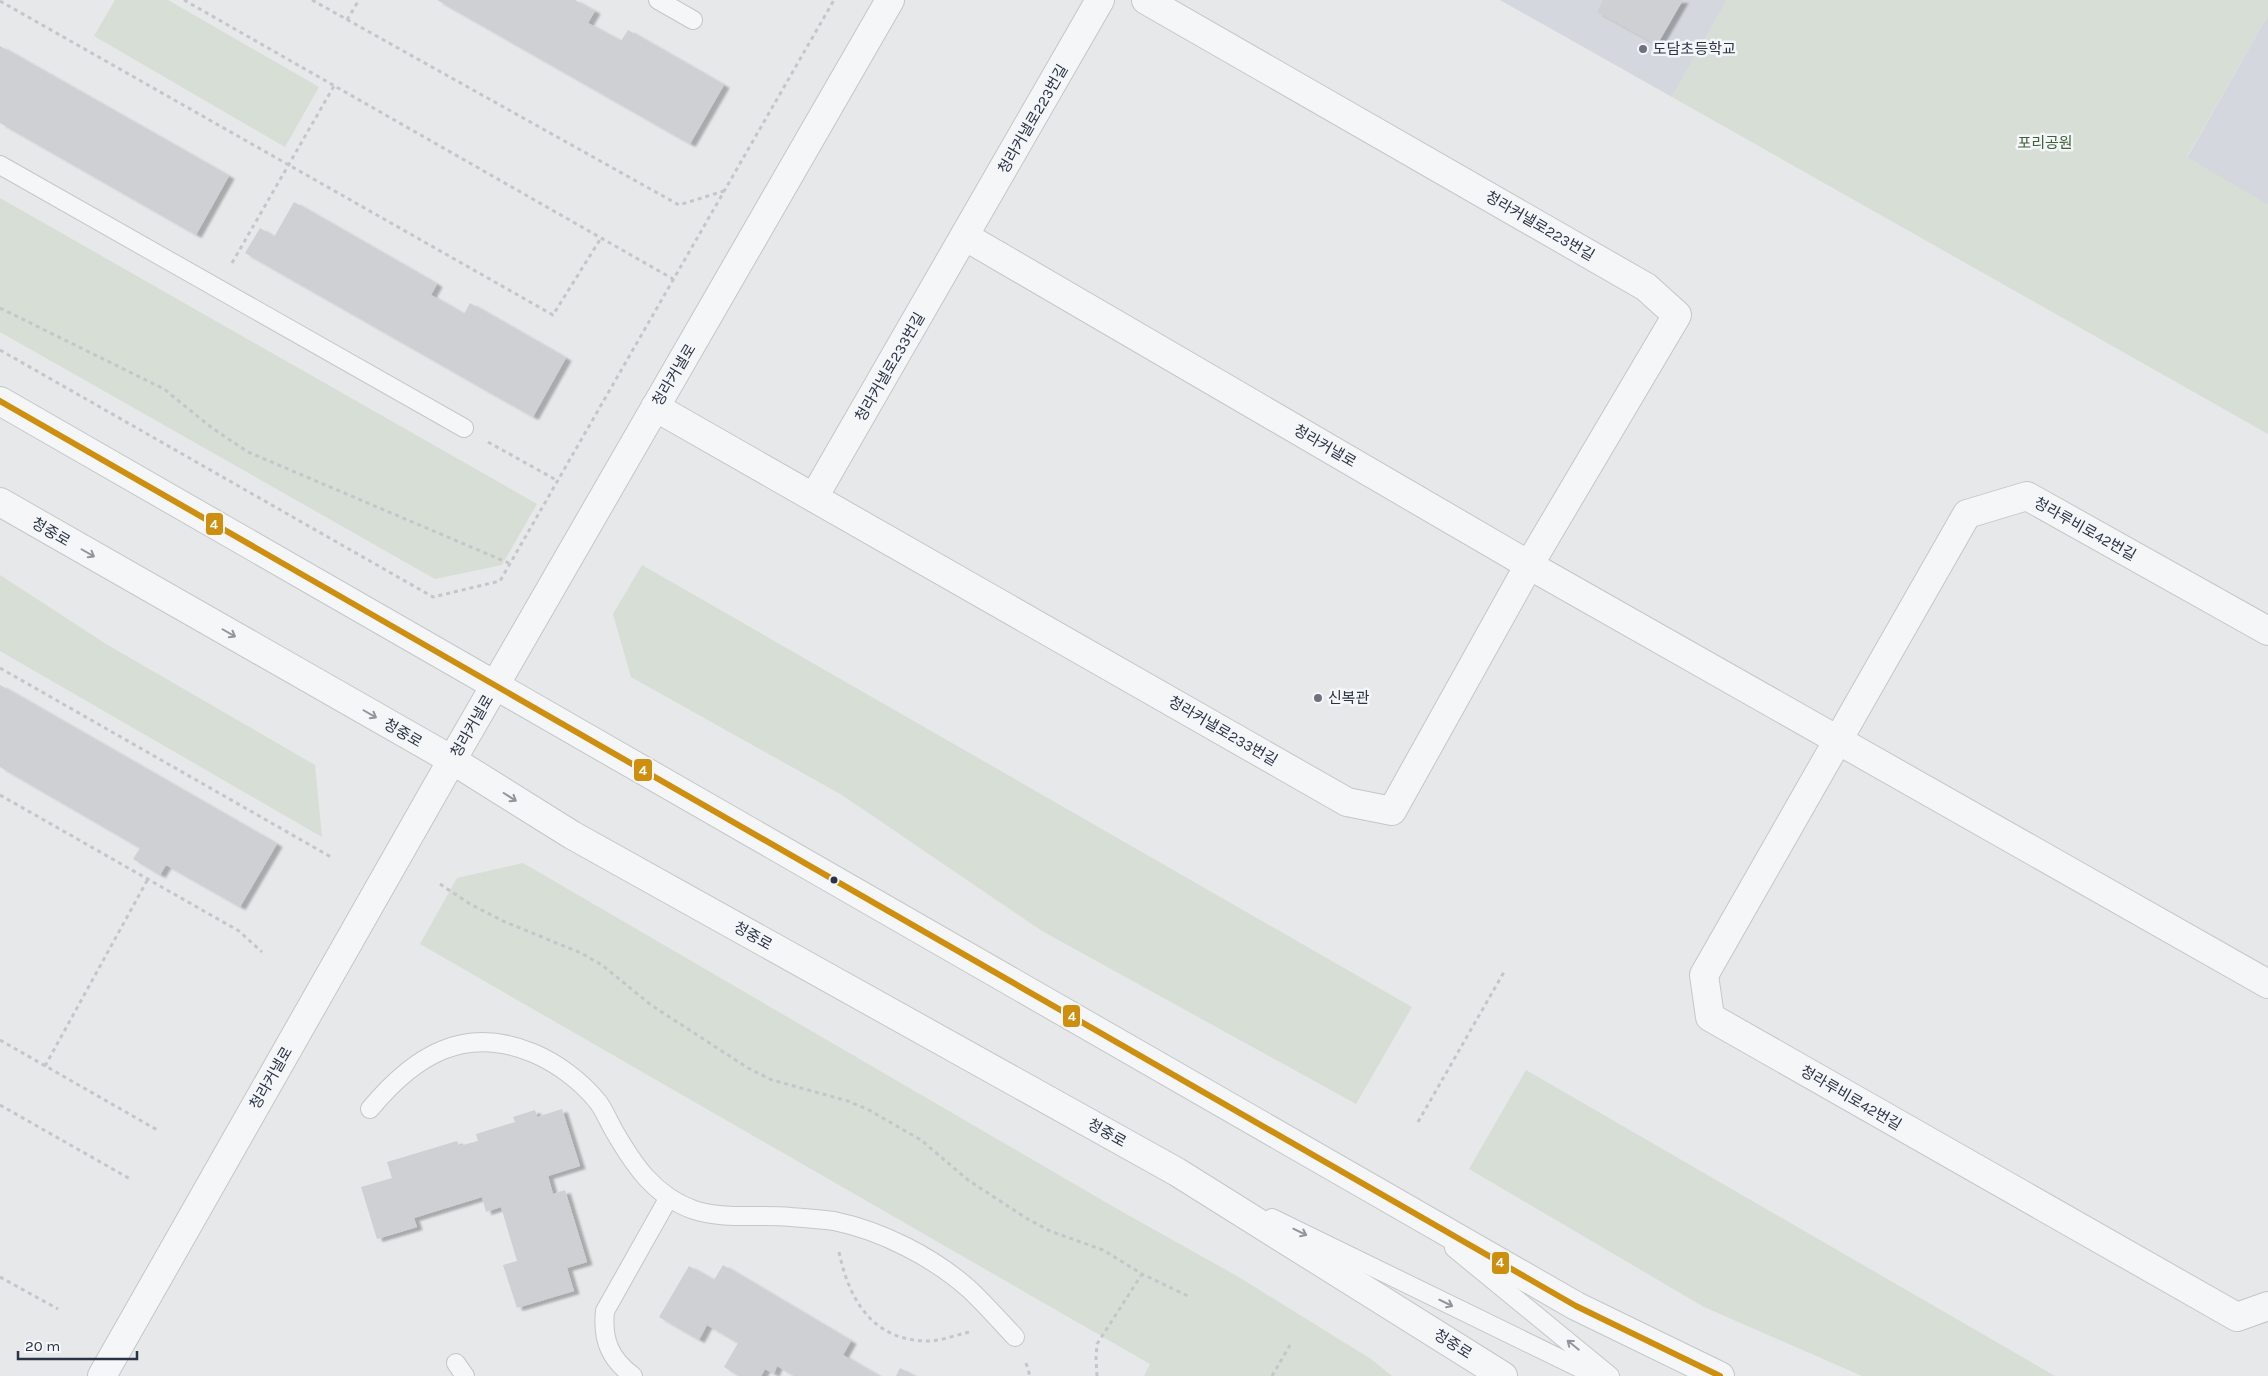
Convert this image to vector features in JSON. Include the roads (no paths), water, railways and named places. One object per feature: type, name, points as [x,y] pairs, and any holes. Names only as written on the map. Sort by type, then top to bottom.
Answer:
[{"type":"street","name":"청라커낼로","points":[[102,1376],[452,760],[497,685],[890,0]]},
{"type":"street","name":"청라커낼로223번길","points":[[966,237],[1100,0]]},
{"type":"street","name":"청라커낼로223번길","points":[[1146,0],[1646,286],[1677,315],[1530,566]]},
{"type":"street","name":"청라커낼로","points":[[966,237],[1530,566],[1837,739]]},
{"type":"street","name":"청라커낼로233번길","points":[[814,497],[966,237]]},
{"type":"street","points":[[0,401],[1576,1306],[1720,1376]]},
{"type":"street","name":"청라커낼로233번길","points":[[655,407],[1346,802],[1392,811],[1530,566]]},
{"type":"street","name":"청라루비로42번길","points":[[2268,631],[2027,496],[1968,514],[1837,739],[1704,975],[1710,1017],[2237,1317],[2268,1306]]},
{"type":"street","name":"청중로","points":[[0,502],[452,760],[572,835],[1177,1172],[1503,1376]]},
{"type":"street","points":[[1837,739],[2268,984]]},
{"type":"lane","points":[[658,0],[693,20]]},
{"type":"lane","points":[[0,165],[464,428]]},
{"type":"lane","points":[[370,1109],[400,1076],[440,1050],[477,1041],[498,1042],[521,1048],[563,1069],[598,1103],[629,1156],[647,1180],[668,1199],[694,1210],[712,1214],[773,1215],[834,1221],[888,1239],[915,1252],[968,1289],[1015,1337]]},
{"type":"lane","points":[[1177,1172],[1596,1376]]},
{"type":"lane","points":[[633,1376],[615,1361],[608,1346],[603,1328],[605,1311],[668,1199]]},
{"type":"lane","points":[[1410,1211],[1610,1376]]},
{"type":"place","name":"도담초등학교","points":[[1643,49]]},
{"type":"place","name":"신복관","points":[[1318,698]]},
{"type":"park label","name":"포리공원","points":[[2045,143]]}]
